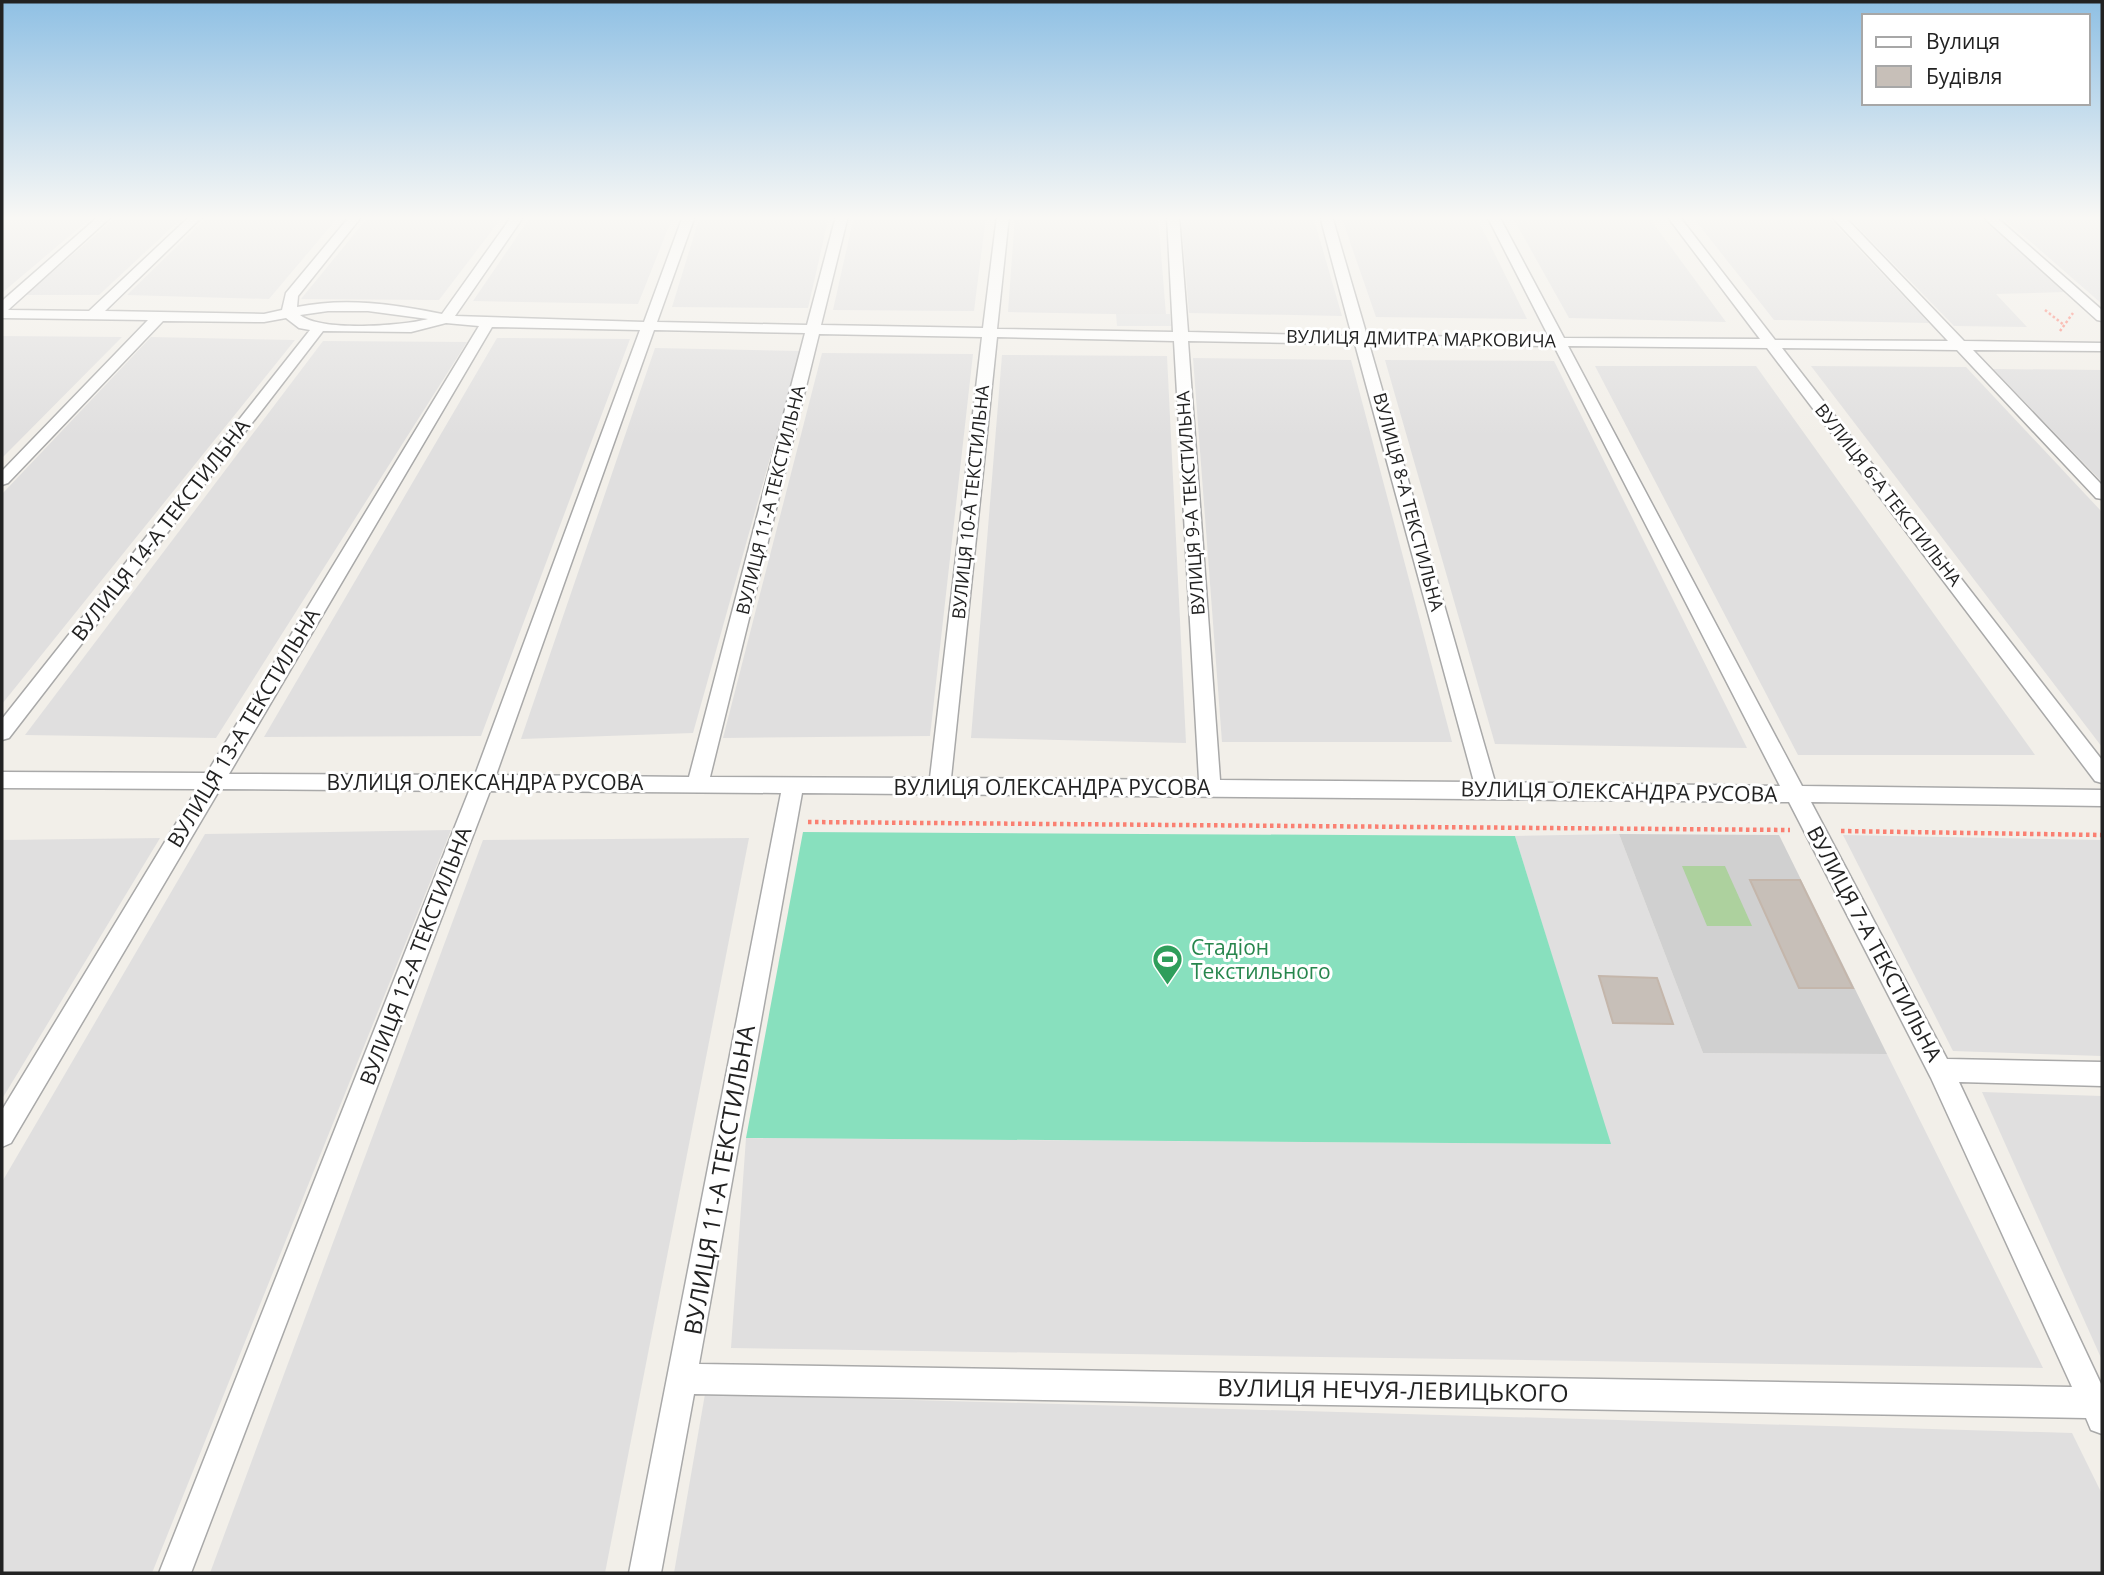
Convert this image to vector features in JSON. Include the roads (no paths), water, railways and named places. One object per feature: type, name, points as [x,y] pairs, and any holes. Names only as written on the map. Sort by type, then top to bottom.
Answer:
[{"type":"street","points":[[2,308],[23,290]]},
{"type":"street","points":[[93,315],[120,290]]},
{"type":"street","points":[[289,313],[290,296],[295,290]]},
{"type":"street","points":[[446,319],[467,290]]},
{"type":"street","name":"ВУЛИЦЯ 12-А ТЕКСТИЛЬНА","points":[[175,1573],[483,783],[663,290]]},
{"type":"street","name":"ВУЛИЦЯ 11-А ТЕКСТИЛЬНА","points":[[698,784],[825,290]]},
{"type":"street","name":"ВУЛИЦЯ 10-А ТЕКСТИЛЬНА","points":[[939,788],[995,290]]},
{"type":"street","name":"ВУЛИЦЯ 9-А ТЕКСТИЛЬНА","points":[[1177,290],[1210,790]]},
{"type":"street","name":"ВУЛИЦЯ 8-А ТЕКСТИЛЬНА","points":[[1348,290],[1487,789]]},
{"type":"street","name":"ВУЛИЦЯ 7-А ТЕКСТИЛЬНА","points":[[1532,290],[1940,1070],[2100,1408]]},
{"type":"street","name":"ВУЛИЦЯ 6-А ТЕКСТИЛЬНА","points":[[1730,290],[2102,775]]},
{"type":"street","points":[[1908,290],[2102,494]]},
{"type":"street","points":[[2071,290],[2102,317]]},
{"type":"street","name":"ВУЛИЦЯ ДМИТРА МАРКОВИЧА","points":[[2,314],[264,318],[326,307],[398,308],[446,319],[488,323],[1363,340],[2102,347]]},
{"type":"street","name":"ВУЛИЦЯ ДМИТРА МАРКОВИЧА","points":[[289,313],[304,325],[319,327],[411,328],[446,319]]},
{"type":"street","points":[[2,480],[159,317]]},
{"type":"street","name":"ВУЛИЦЯ 13-А ТЕКСТИЛЬНА","points":[[2,1134],[488,323]]},
{"type":"street","name":"ВУЛИЦЯ 14-А ТЕКСТИЛЬНА","points":[[2,733],[319,327]]},
{"type":"street","name":"ВУЛИЦЯ ОЛЕКСАНДРА РУСОВА","points":[[2,780],[1210,790],[1487,789],[2102,798]]},
{"type":"street","name":"ВУЛИЦЯ 11-А ТЕКСТИЛЬНА","points":[[645,1573],[793,786]]},
{"type":"street","points":[[1940,1070],[2102,1074]]},
{"type":"street","name":"ВУЛИЦЯ НЕЧУЯ-ЛЕВИЦЬКОГО","points":[[683,1379],[2100,1408]]},
{"type":"place","name":"Стадіон Текстильного","points":[[1168,987]]}]
